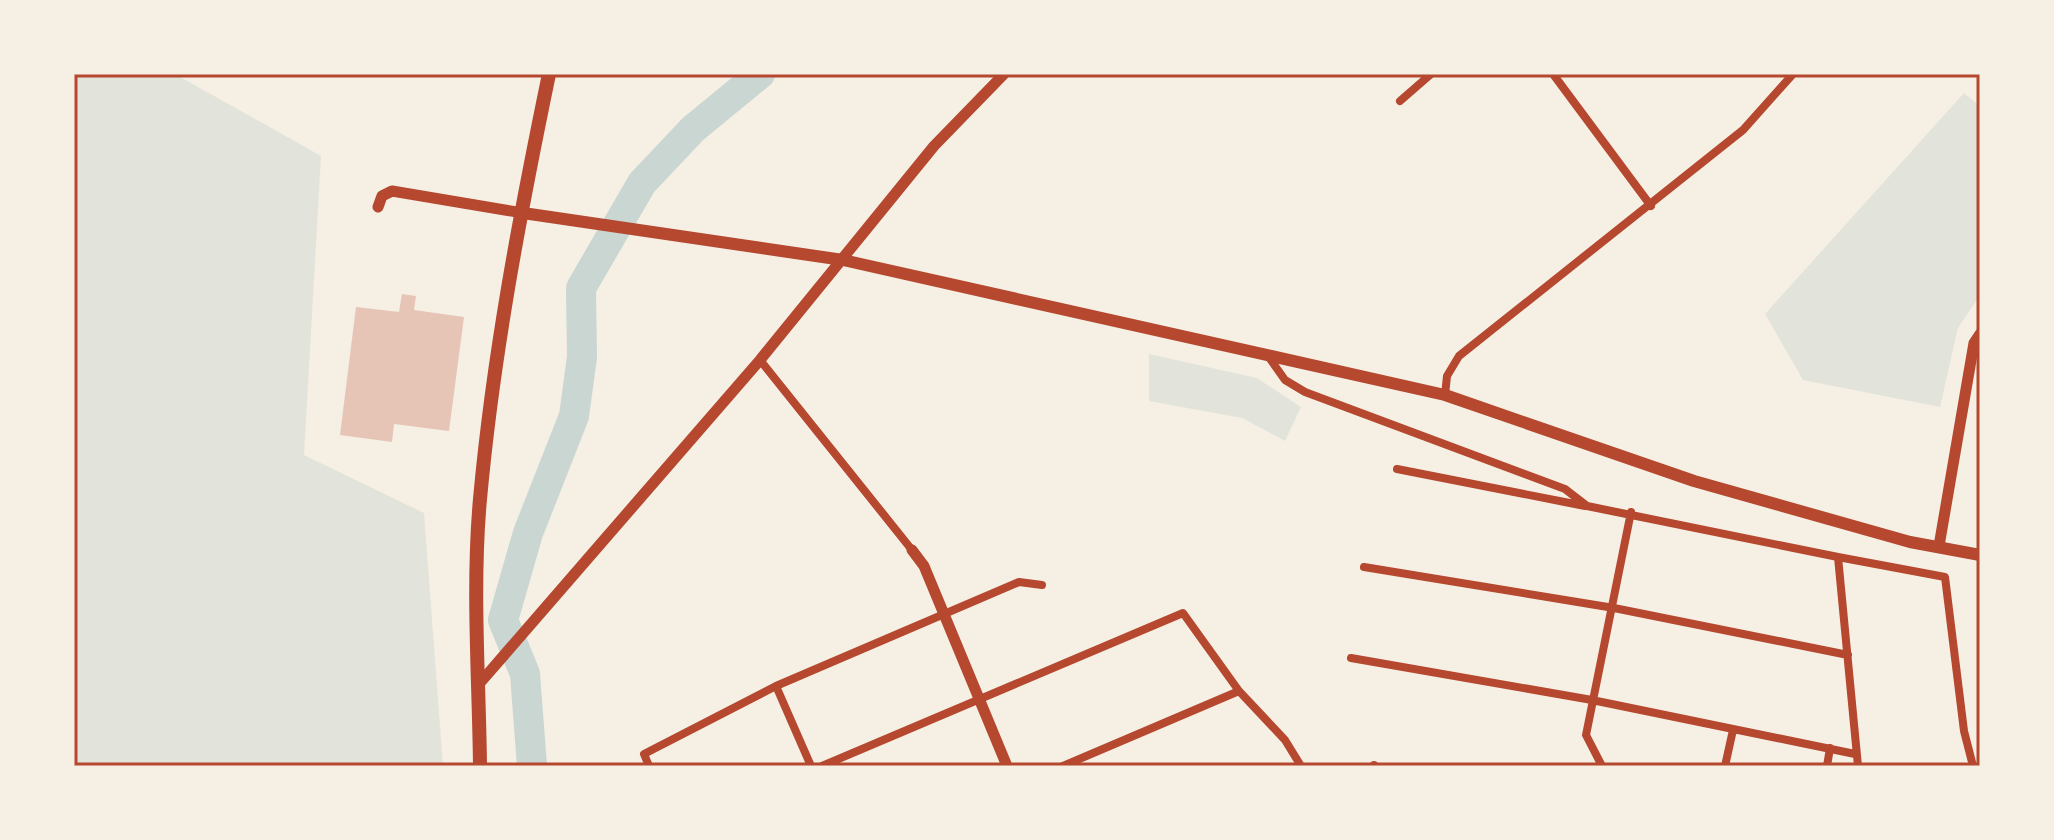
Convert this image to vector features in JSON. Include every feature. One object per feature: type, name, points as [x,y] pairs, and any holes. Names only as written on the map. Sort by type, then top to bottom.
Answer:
[{"type":"main road","points":[[480,766],[476,578],[480,499],[503,326],[549,74]]},
{"type":"main road","points":[[523,213],[843,260],[1445,395],[1694,481],[1910,542],[1980,555]]},
{"type":"street","points":[[479,684],[760,360],[934,146],[1004,74]]},
{"type":"street","points":[[1400,101],[1431,74]]},
{"type":"street","points":[[1553,74],[1651,206]]},
{"type":"street","points":[[1445,395],[1447,376],[1459,356],[1743,130],[1793,74]]},
{"type":"street","points":[[378,207],[382,196],[392,191],[523,213]]},
{"type":"street","points":[[1939,546],[1974,386],[1974,343],[1980,334]]},
{"type":"street","points":[[1268,356],[1285,380],[1305,392],[1565,489],[1587,506]]},
{"type":"street","points":[[760,360],[924,566],[1007,766]]},
{"type":"street","points":[[1397,469],[1631,512],[1945,577],[1964,731],[1973,766]]},
{"type":"street","points":[[1602,766],[1586,735],[1631,512]]},
{"type":"street","points":[[1838,557],[1858,766]]},
{"type":"street","points":[[1364,567],[1614,608],[1848,655]]},
{"type":"street","points":[[649,766],[644,754],[776,686],[1019,582],[1042,585]]},
{"type":"street","points":[[822,766],[1183,613],[1239,691],[1285,740],[1301,766]]},
{"type":"street","points":[[1351,658],[1592,700],[1855,754]]},
{"type":"street","points":[[776,686],[811,766]]},
{"type":"street","points":[[1063,766],[1239,691]]},
{"type":"street","points":[[1725,766],[1733,730]]},
{"type":"street","points":[[1827,766],[1830,748]]},
{"type":"shaded area","points":[[74,74],[175,74],[321,156],[304,455],[424,513],[443,766],[74,766]]},
{"type":"shaded area","points":[[1964,93],[1980,106],[1980,295],[1958,328],[1940,407],[1803,380],[1765,314]]},
{"type":"shaded area","points":[[1149,354],[1257,378],[1301,407],[1285,441],[1242,418],[1149,401]]},
{"type":"building","points":[[402,294],[416,296],[414,310],[464,317],[449,431],[394,424],[392,442],[340,435],[356,307],[399,312]]},
{"type":"waterway","points":[[532,766],[525,674],[503,620],[528,533],[574,416],[582,357],[581,288],[642,183],[693,129],[760,74]]}]
